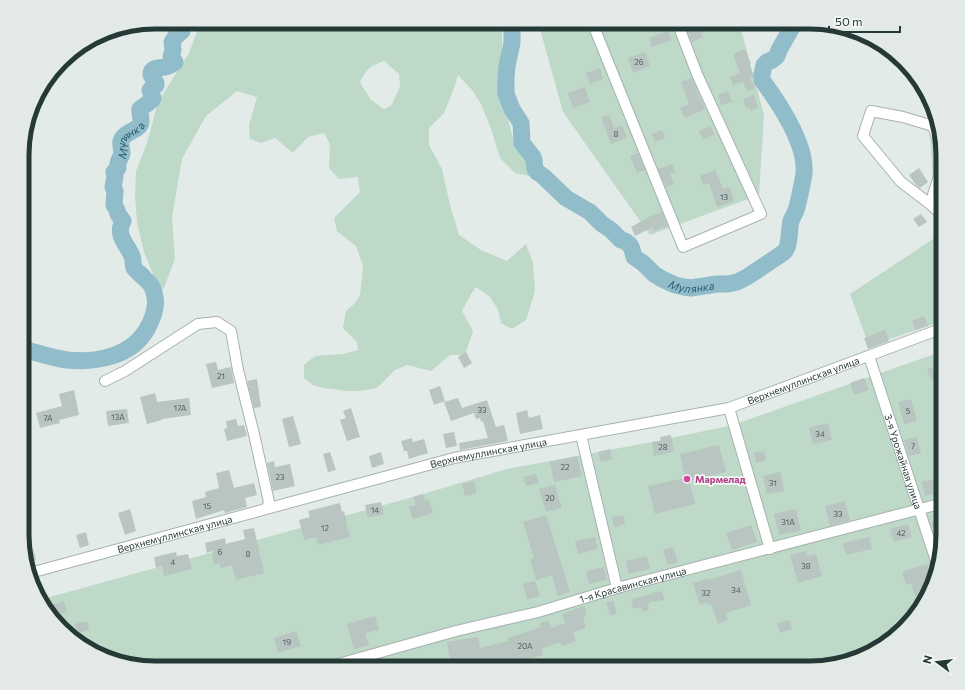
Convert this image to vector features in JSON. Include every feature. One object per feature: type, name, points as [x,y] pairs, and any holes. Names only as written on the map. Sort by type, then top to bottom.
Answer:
[{"type":"street","points":[[595,29],[683,247],[761,214],[697,74],[680,29]]},
{"type":"street","points":[[933,126],[903,117],[871,111],[863,136],[901,182],[936,210]]},
{"type":"street","points":[[930,204],[936,186]]},
{"type":"street","points":[[105,381],[125,371],[198,324],[217,322],[231,331],[238,370],[266,487],[269,502],[268,508]]},
{"type":"street","name":"Верхнемуллинская улица","points":[[35,572],[454,458],[729,408],[936,331]]},
{"type":"street","name":"3-я Урожайная улица","points":[[869,356],[934,556]]},
{"type":"street","points":[[729,408],[770,549]]},
{"type":"street","points":[[581,435],[617,588]]},
{"type":"street","name":"1-я Красавинская улица","points":[[349,661],[456,631],[538,612],[617,588],[936,505]]},
{"type":"green space","points":[[198,29],[502,29],[502,67],[500,82],[502,95],[506,106],[513,139],[530,159],[532,172],[529,176],[515,173],[500,158],[481,104],[472,90],[458,75],[444,113],[429,128],[429,145],[442,169],[450,205],[459,235],[481,250],[507,261],[526,244],[533,263],[535,291],[526,320],[512,329],[501,323],[498,309],[489,296],[476,287],[462,311],[473,331],[465,355],[450,355],[431,371],[407,365],[395,370],[377,388],[360,391],[324,388],[313,385],[304,378],[304,365],[315,356],[343,354],[358,350],[357,342],[343,328],[346,311],[355,303],[360,295],[363,266],[356,246],[337,231],[334,218],[360,192],[358,177],[339,179],[329,168],[330,144],[324,133],[308,137],[293,153],[275,138],[261,143],[250,139],[249,125],[257,97],[237,91],[206,116],[182,159],[172,217],[175,259],[163,290],[153,274],[144,252],[137,222],[135,195],[136,171],[147,143],[158,102],[189,53]],"holes":[[[384,61],[399,74],[400,87],[391,106],[384,109],[371,100],[360,82],[369,68]]]},
{"type":"green space","points":[[540,29],[741,29],[764,115],[759,195],[650,235],[563,112]]},
{"type":"green space","points":[[929,115],[936,147],[936,237]]},
{"type":"green space","points":[[936,237],[936,323],[869,346],[850,294]]},
{"type":"green space","points":[[936,353],[936,543],[934,559],[923,591],[915,605],[899,624],[880,640],[866,648],[842,657],[810,661],[147,661],[131,659],[115,654],[99,648],[85,640],[60,618],[46,598],[413,497],[507,469],[652,442],[733,425]]},
{"type":"building","points":[[687,29],[700,29],[703,37],[692,42]]},
{"type":"building","points":[[668,31],[672,40],[652,47],[649,38]]},
{"type":"building","points":[[745,49],[751,64],[749,65],[754,76],[750,78],[755,88],[747,91],[743,82],[733,85],[730,77],[740,73],[733,54]]},
{"type":"building","points":[[645,52],[650,66],[633,73],[628,58]]},
{"type":"building","points":[[600,68],[603,79],[590,84],[586,73]]},
{"type":"building","points":[[692,78],[705,109],[685,118],[680,108],[689,104],[681,82]]},
{"type":"building","points":[[585,87],[590,102],[573,108],[568,93]]},
{"type":"building","points":[[728,91],[732,102],[721,105],[718,95]]},
{"type":"building","points":[[754,95],[758,108],[750,110],[749,107],[746,108],[743,99]]},
{"type":"building","points":[[609,115],[614,128],[622,125],[627,138],[611,144],[601,117]]},
{"type":"building","points":[[710,126],[714,134],[703,140],[699,131]]},
{"type":"building","points":[[662,130],[665,138],[655,142],[652,134]]},
{"type":"building","points":[[638,153],[645,170],[637,173],[630,156]]},
{"type":"building","points":[[672,164],[675,172],[670,174],[674,184],[666,187],[658,169]]},
{"type":"building","points":[[919,168],[928,182],[920,188],[909,175]]},
{"type":"building","points":[[715,170],[723,189],[730,187],[734,201],[717,207],[709,183],[703,185],[700,176]]},
{"type":"building","points":[[662,212],[667,226],[654,231],[653,227],[635,236],[631,227]]},
{"type":"building","points":[[921,214],[927,222],[919,227],[913,219]]},
{"type":"building","points":[[924,316],[928,326],[915,330],[912,321]]},
{"type":"building","points":[[885,330],[889,341],[868,349],[864,338]]},
{"type":"building","points":[[466,352],[472,363],[464,368],[458,357]]},
{"type":"building","points":[[216,362],[218,370],[231,367],[234,383],[212,388],[206,364]]},
{"type":"building","points":[[936,366],[936,378],[931,380],[927,369]]},
{"type":"building","points":[[864,378],[869,390],[854,395],[850,383]]},
{"type":"building","points":[[257,379],[261,407],[254,408],[247,381]]},
{"type":"building","points":[[440,386],[445,401],[434,405],[429,390]]},
{"type":"building","points":[[74,390],[79,415],[59,420],[60,423],[40,428],[36,413],[62,406],[59,394]]},
{"type":"building","points":[[155,393],[157,402],[189,398],[191,415],[162,419],[147,424],[140,397]]},
{"type":"building","points":[[458,398],[462,408],[487,400],[496,427],[504,425],[508,441],[460,450],[459,443],[488,438],[483,421],[481,422],[480,418],[476,419],[474,413],[451,421],[444,402]]},
{"type":"building","points":[[911,399],[917,421],[904,424],[898,402]]},
{"type":"building","points":[[351,408],[360,437],[347,441],[340,420],[346,418],[343,411]]},
{"type":"building","points":[[127,409],[129,423],[108,426],[106,411]]},
{"type":"building","points":[[527,410],[529,418],[540,415],[543,429],[520,434],[516,413]]},
{"type":"building","points":[[293,416],[301,444],[289,447],[282,419]]},
{"type":"building","points":[[236,419],[238,426],[244,425],[247,436],[227,441],[224,429],[227,428],[226,421]]},
{"type":"building","points":[[828,423],[832,440],[813,444],[809,428]]},
{"type":"building","points":[[454,432],[457,446],[446,448],[443,434]]},
{"type":"building","points":[[671,435],[674,452],[654,456],[652,442],[661,441],[660,437]]},
{"type":"building","points":[[917,437],[921,453],[909,456],[904,440]]},
{"type":"building","points":[[412,438],[413,442],[424,439],[428,453],[409,459],[407,451],[404,451],[401,441]]},
{"type":"building","name":"Мармелад","points":[[719,445],[726,472],[689,481],[695,504],[655,514],[648,486],[685,478],[680,454]]},
{"type":"building","points":[[610,449],[612,459],[601,462],[598,452]]},
{"type":"building","points":[[764,451],[766,460],[756,463],[754,453]]},
{"type":"building","points":[[330,452],[336,470],[328,472],[323,454]]},
{"type":"building","points":[[381,452],[384,464],[372,468],[369,456]]},
{"type":"building","points":[[577,456],[582,476],[554,482],[550,462]]},
{"type":"building","points":[[274,461],[275,467],[290,464],[295,486],[273,491],[267,463]]},
{"type":"building","points":[[229,470],[234,488],[254,483],[257,495],[245,498],[247,507],[225,513],[224,510],[196,519],[192,501],[206,497],[205,492],[219,488],[216,473]]},
{"type":"building","points":[[780,472],[784,491],[767,494],[763,476]]},
{"type":"building","points":[[536,474],[539,483],[526,486],[523,477]]},
{"type":"building","points":[[936,479],[936,497],[934,497],[933,494],[925,496],[922,482]]},
{"type":"building","points":[[474,481],[477,493],[465,496],[462,484]]},
{"type":"building","points":[[555,485],[562,508],[546,512],[539,489]]},
{"type":"building","points":[[423,494],[425,501],[429,500],[433,513],[413,519],[409,507],[416,505],[413,497]]},
{"type":"building","points":[[845,501],[850,520],[830,526],[825,506]]},
{"type":"building","points":[[381,502],[384,514],[368,518],[365,505]]},
{"type":"building","points":[[340,503],[342,512],[344,511],[350,537],[318,545],[316,537],[304,540],[299,520],[310,517],[308,511]]},
{"type":"building","points":[[130,509],[136,531],[125,535],[118,513]]},
{"type":"building","points":[[796,509],[801,531],[779,535],[774,514]]},
{"type":"building","points":[[546,515],[570,592],[558,596],[552,575],[536,580],[530,559],[534,558],[523,522]]},
{"type":"building","points":[[623,515],[625,524],[614,527],[612,517]]},
{"type":"building","points":[[936,521],[936,536],[931,522]]},
{"type":"building","points":[[908,524],[912,537],[894,542],[890,529]]},
{"type":"building","points":[[751,525],[757,542],[732,550],[726,533]]},
{"type":"building","points":[[254,528],[264,573],[236,580],[232,565],[221,568],[219,563],[214,565],[212,551],[207,553],[205,543],[225,538],[226,544],[245,539],[243,530]]},
{"type":"building","points":[[86,532],[89,545],[80,548],[76,535]]},
{"type":"building","points":[[29,536],[36,560],[32,561],[29,543]]},
{"type":"building","points":[[595,537],[598,549],[578,554],[575,541]]},
{"type":"building","points":[[869,537],[872,549],[846,555],[843,543]]},
{"type":"building","points":[[673,547],[678,562],[668,565],[663,550]]},
{"type":"building","points":[[806,551],[807,556],[816,554],[822,576],[798,583],[790,555]]},
{"type":"building","points":[[176,552],[177,556],[188,554],[192,569],[164,576],[162,566],[156,568],[154,557]]},
{"type":"building","points":[[647,556],[650,569],[629,574],[626,561]]},
{"type":"building","points":[[927,564],[930,573],[921,594],[915,596],[911,583],[906,585],[902,572]]},
{"type":"building","points":[[604,567],[607,580],[589,584],[586,571]]},
{"type":"building","points":[[741,570],[751,605],[726,613],[728,620],[718,624],[712,605],[709,606],[707,603],[700,605],[693,583]]},
{"type":"building","points":[[535,581],[540,596],[527,599],[523,584]]},
{"type":"building","points":[[662,591],[664,600],[650,602],[648,604],[649,610],[642,612],[641,607],[633,609],[631,599]]},
{"type":"building","points":[[64,601],[67,612],[57,614],[52,605]]},
{"type":"building","points":[[613,601],[617,614],[610,615],[606,602]]},
{"type":"building","points":[[584,606],[587,614],[583,618],[586,628],[573,632],[576,641],[563,646],[560,642],[541,649],[543,655],[523,661],[516,661],[515,659],[505,661],[485,661],[484,659],[471,661],[450,661],[447,642],[478,637],[480,648],[509,641],[508,638],[541,627],[540,623],[548,620],[551,628],[565,623],[562,614]]},
{"type":"building","points":[[375,616],[379,630],[365,633],[369,645],[354,649],[347,624]]},
{"type":"building","points":[[790,620],[792,629],[780,633],[777,623]]},
{"type":"building","points":[[87,621],[89,630],[78,633],[75,624]]},
{"type":"building","points":[[296,631],[301,646],[278,653],[274,638]]},
{"type":"waterway","name":"Мулянка","points":[[29,351],[67,360],[78,361],[102,359],[113,356],[132,346],[149,325],[155,309],[155,294],[149,283],[134,268],[132,256],[121,235],[120,231],[123,221],[114,205],[114,172],[118,168],[122,153],[121,141],[125,135],[139,127],[141,123],[140,109],[153,98],[150,90],[156,85],[156,83],[151,72],[154,69],[172,65],[175,62],[171,57],[173,50],[172,42],[182,29]]},
{"type":"waterway","name":"Мулянка","points":[[512,29],[512,43],[507,66],[506,94],[512,109],[521,123],[522,143],[533,157],[537,172],[566,198],[590,212],[621,240],[630,245],[634,257],[643,263],[654,274],[675,285],[691,288],[737,282],[780,255],[787,248],[791,221],[797,209],[802,186],[804,162],[797,137],[784,112],[762,80],[762,75],[764,65],[777,56],[791,29]]},
{"type":"place","name":"Мармелад","points":[[687,479]]}]
